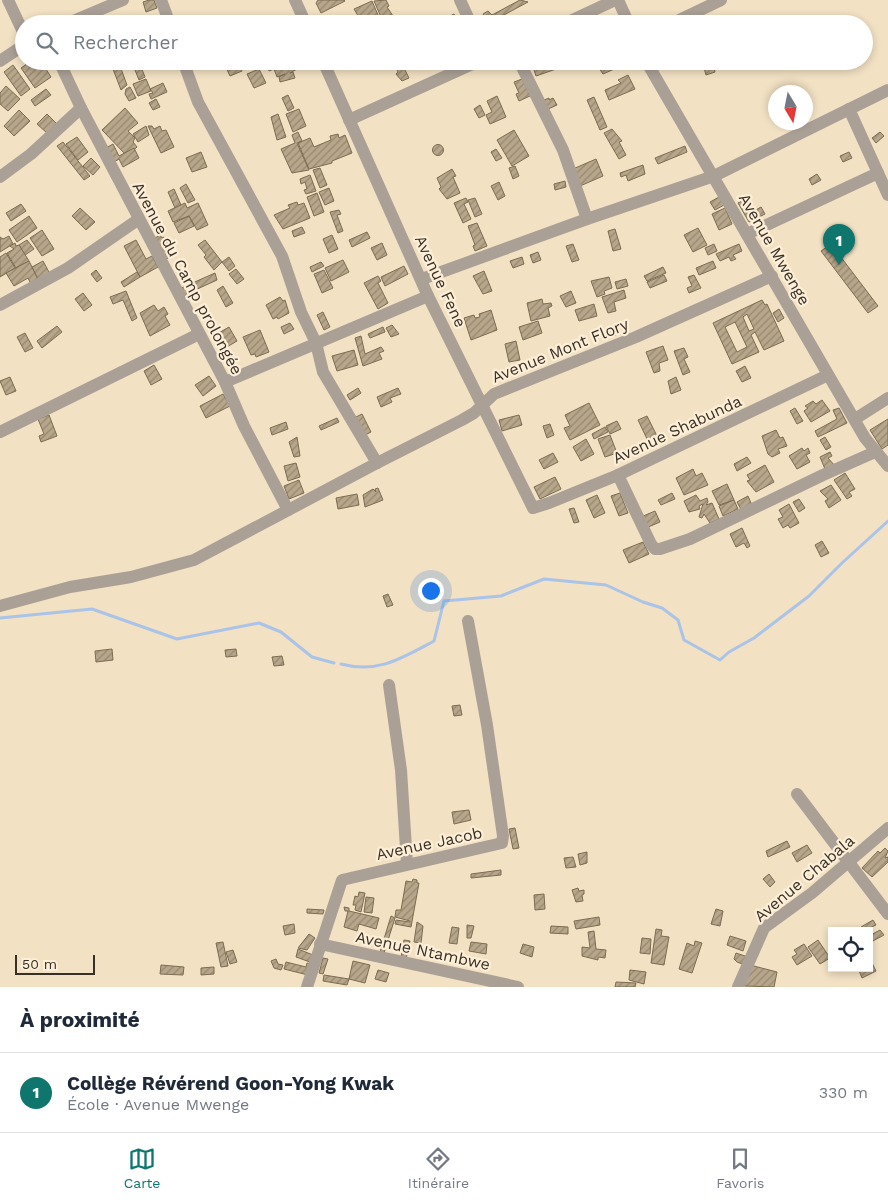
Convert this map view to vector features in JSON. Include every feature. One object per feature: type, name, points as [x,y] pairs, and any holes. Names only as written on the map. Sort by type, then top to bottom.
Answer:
[{"type":"street","points":[[8,0],[15,15]]},
{"type":"street","points":[[87,15],[123,0]]},
{"type":"street","points":[[161,0],[167,15]]},
{"type":"street","points":[[295,0],[302,15]]},
{"type":"street","points":[[460,0],[467,15]]},
{"type":"street","points":[[584,15],[616,0],[624,15]]},
{"type":"street","points":[[690,15],[721,0]]},
{"type":"street","points":[[0,61],[15,51]]},
{"type":"street","name":"Avenue du Camp prolongée","points":[[63,70],[81,108],[225,382],[244,426],[288,510]]},
{"type":"street","points":[[186,70],[198,102],[282,256],[302,312],[316,343],[326,377],[377,463]]},
{"type":"street","name":"Avenue Fene","points":[[327,70],[428,296],[483,403],[530,505],[536,508]]},
{"type":"street","points":[[349,120],[460,70]]},
{"type":"street","points":[[523,70],[563,150],[587,219]]},
{"type":"street","name":"Avenue Mwenge","points":[[651,70],[665,97],[748,234],[828,375],[875,452],[888,466]]},
{"type":"street","points":[[422,280],[587,219],[714,176],[888,90]]},
{"type":"street","points":[[0,177],[31,154],[81,108]]},
{"type":"street","points":[[849,109],[888,195]]},
{"type":"street","points":[[748,234],[878,173]]},
{"type":"street","points":[[0,305],[68,268],[139,219]]},
{"type":"street","name":"Avenue Mont Flory","points":[[0,606],[70,587],[131,577],[194,560],[462,420],[474,413],[494,394],[636,338],[772,276]]},
{"type":"street","points":[[225,382],[428,296]]},
{"type":"street","points":[[0,432],[200,334]]},
{"type":"street","name":"Avenue Shabunda","points":[[536,508],[618,475],[828,375]]},
{"type":"street","points":[[856,419],[888,398]]},
{"type":"street","points":[[618,475],[651,544],[655,549],[660,549],[690,539],[875,452]]},
{"type":"street","name":"Avenue Jacob","points":[[307,987],[342,880],[502,843],[487,724],[468,621]]},
{"type":"street","points":[[388,685],[401,770],[407,864]]},
{"type":"street","points":[[797,794],[888,914]]},
{"type":"street","name":"Avenue Chabala","points":[[738,987],[764,928],[848,863],[888,828]]},
{"type":"street","name":"Avenue Ntambwe","points":[[320,944],[518,987]]},
{"type":"building","points":[[154,0],[157,8],[146,12],[143,2]]},
{"type":"building","points":[[318,0],[345,1],[321,13],[316,3]]},
{"type":"building","points":[[386,0],[389,6],[387,7],[392,15],[380,15],[374,1]]},
{"type":"building","points":[[520,0],[528,2],[504,15],[492,15]]},
{"type":"building","points":[[372,1],[378,15],[358,15],[354,9]]},
{"type":"building","points":[[488,11],[492,15],[484,15],[483,14]]},
{"type":"building","points":[[13,65],[30,89],[21,96],[4,72]]},
{"type":"building","points":[[22,70],[47,70],[51,77],[35,88]]},
{"type":"building","points":[[113,70],[121,70],[127,85],[121,90]]},
{"type":"building","points":[[135,70],[142,70],[145,77],[139,80]]},
{"type":"building","points":[[227,70],[242,71],[230,76]]},
{"type":"building","points":[[260,70],[266,83],[254,88],[247,74]]},
{"type":"building","points":[[274,70],[295,70],[290,73],[293,72],[295,78],[280,82],[279,77],[285,74],[277,77]]},
{"type":"building","points":[[397,70],[405,70],[409,78],[402,81],[396,74]]},
{"type":"building","points":[[534,70],[553,70],[536,76]]},
{"type":"building","points":[[600,70],[612,70],[603,74]]},
{"type":"building","points":[[705,70],[714,70],[715,72],[706,75]]},
{"type":"building","points":[[628,75],[635,89],[609,100],[605,90],[621,83],[618,80]]},
{"type":"building","points":[[146,79],[151,91],[138,96],[133,84]]},
{"type":"building","points":[[522,79],[530,96],[519,101],[516,94],[519,93],[514,82]]},
{"type":"building","points":[[163,83],[167,92],[151,99],[149,94],[153,93],[150,89]]},
{"type":"building","points":[[6,86],[20,99],[8,111],[0,104],[0,93]]},
{"type":"building","points":[[130,87],[136,98],[129,101],[125,94],[126,89]]},
{"type":"building","points":[[46,89],[51,95],[35,106],[31,100]]},
{"type":"building","points":[[288,95],[294,108],[288,111],[282,98]]},
{"type":"building","points":[[497,96],[506,117],[490,124],[486,115],[492,112],[487,101]]},
{"type":"building","points":[[594,97],[607,127],[600,130],[587,100]]},
{"type":"building","points":[[549,98],[549,100],[553,98],[557,105],[546,110],[542,101]]},
{"type":"building","points":[[156,99],[160,107],[153,110],[149,103]]},
{"type":"building","points":[[480,105],[485,115],[479,118],[474,109]]},
{"type":"building","points":[[125,108],[138,123],[128,131],[135,138],[133,142],[137,147],[127,156],[102,130]]},
{"type":"building","points":[[299,109],[306,126],[293,132],[286,114]]},
{"type":"building","points":[[19,110],[30,121],[14,136],[4,126]]},
{"type":"building","points":[[47,114],[57,124],[48,134],[37,124]]},
{"type":"building","points":[[278,114],[286,137],[277,140],[271,117]]},
{"type":"building","points":[[146,126],[149,135],[138,142],[133,134]]},
{"type":"building","points":[[148,126],[152,126],[154,129],[160,126],[162,131],[166,130],[174,147],[161,153]]},
{"type":"building","points":[[612,129],[622,141],[619,142],[626,155],[619,159],[604,133]]},
{"type":"building","points":[[514,130],[529,156],[512,166],[497,140]]},
{"type":"building","points":[[298,132],[302,141],[297,143],[309,170],[292,173],[281,149],[295,143],[292,135]]},
{"type":"building","points":[[880,132],[884,136],[876,143],[872,138]]},
{"type":"building","points":[[338,134],[339,138],[345,135],[352,153],[332,161],[332,163],[309,169],[298,143],[310,138],[314,147],[331,140],[330,136]]},
{"type":"building","points":[[77,137],[88,152],[78,160],[66,144]]},
{"type":"building","points":[[63,142],[90,176],[84,180],[57,146]]},
{"type":"building","points":[[113,144],[119,156],[134,148],[139,158],[123,167],[119,159],[114,162],[106,148]]},
{"type":"building","points":[[438,144],[444,150],[438,156],[432,150]]},
{"type":"building","points":[[685,146],[687,152],[658,164],[655,158]]},
{"type":"building","points":[[496,149],[502,158],[496,161],[491,152]]},
{"type":"building","points":[[201,152],[207,167],[192,172],[186,158]]},
{"type":"building","points":[[849,152],[852,158],[843,162],[840,156]]},
{"type":"building","points":[[91,158],[100,167],[93,175],[83,166]]},
{"type":"building","points":[[596,159],[603,176],[580,186],[573,169]]},
{"type":"building","points":[[643,165],[645,174],[628,181],[626,175],[621,177],[620,173]]},
{"type":"building","points":[[515,166],[519,176],[513,179],[509,168]]},
{"type":"building","points":[[320,168],[327,185],[320,188],[313,170]]},
{"type":"building","points":[[452,169],[456,176],[453,177],[460,193],[447,199],[439,189],[441,187],[437,178]]},
{"type":"building","points":[[817,174],[821,180],[812,185],[809,179]]},
{"type":"building","points":[[310,175],[316,191],[306,194],[304,190],[307,189],[305,182],[301,184],[300,179]]},
{"type":"building","points":[[565,181],[566,187],[555,190],[554,184]]},
{"type":"building","points":[[499,182],[505,196],[498,200],[491,186]]},
{"type":"building","points":[[186,184],[195,200],[188,203],[180,188]]},
{"type":"building","points":[[329,188],[334,201],[325,205],[319,192]]},
{"type":"building","points":[[174,189],[181,205],[175,208],[168,192]]},
{"type":"building","points":[[317,193],[324,212],[314,216],[307,197]]},
{"type":"building","points":[[719,197],[724,205],[715,210],[710,202]]},
{"type":"building","points":[[466,198],[468,202],[464,204],[471,219],[463,223],[454,203]]},
{"type":"building","points":[[475,198],[482,214],[475,217],[468,200]]},
{"type":"building","points":[[747,198],[754,211],[761,207],[765,214],[749,222],[738,203]]},
{"type":"building","points":[[297,202],[298,205],[304,203],[310,218],[283,229],[274,215],[290,208],[288,205]]},
{"type":"building","points":[[185,203],[187,208],[198,203],[208,225],[197,230],[189,216],[173,222],[168,211]]},
{"type":"building","points":[[21,204],[26,211],[11,221],[6,213]]},
{"type":"building","points":[[80,208],[95,222],[86,230],[72,216]]},
{"type":"building","points":[[725,208],[732,224],[719,230],[712,214]]},
{"type":"building","points":[[339,210],[341,214],[337,215],[343,231],[338,233],[330,212]]},
{"type":"building","points":[[29,216],[37,228],[17,242],[9,230]]},
{"type":"building","points":[[189,216],[194,226],[179,233],[174,223]]},
{"type":"building","points":[[477,223],[487,246],[475,251],[473,246],[475,245],[468,226]]},
{"type":"building","points":[[302,227],[305,233],[294,237],[292,231]]},
{"type":"building","points":[[698,228],[707,245],[693,252],[684,235]]},
{"type":"building","points":[[615,229],[621,249],[613,251],[608,231]]},
{"type":"building","points":[[42,230],[54,249],[42,256],[30,238]]},
{"type":"building","points":[[367,232],[370,238],[352,247],[349,240]]},
{"type":"building","points":[[160,235],[162,238],[164,237],[174,255],[166,259],[155,238]]},
{"type":"building","points":[[332,235],[338,249],[329,253],[323,239]]},
{"type":"building","points":[[9,236],[13,244],[0,252],[0,237],[3,239]]},
{"type":"building","points":[[27,240],[34,249],[25,255],[19,245]]},
{"type":"building","points":[[136,240],[146,259],[152,256],[158,267],[140,277],[124,246]]},
{"type":"building","points":[[205,240],[222,262],[214,270],[198,245]]},
{"type":"building","points":[[15,243],[16,246],[19,245],[29,261],[16,268],[7,253],[14,249],[10,246]]},
{"type":"building","points":[[382,243],[387,255],[377,260],[371,248]]},
{"type":"building","points":[[573,244],[579,260],[572,262],[566,246]]},
{"type":"building","points":[[714,244],[717,251],[708,255],[705,248]]},
{"type":"building","points":[[739,244],[742,251],[733,255],[736,259],[731,261],[729,257],[720,261],[716,254]]},
{"type":"building","points":[[831,244],[878,306],[868,313],[821,251]]},
{"type":"building","points":[[538,252],[541,260],[533,263],[530,255]]},
{"type":"building","points":[[6,253],[15,268],[0,277],[0,257]]},
{"type":"building","points":[[229,257],[235,266],[229,271],[222,262]]},
{"type":"building","points":[[522,257],[524,264],[513,268],[510,261]]},
{"type":"building","points":[[343,260],[349,272],[331,281],[325,268]]},
{"type":"building","points":[[29,261],[38,279],[31,284],[28,278],[14,286],[6,273]]},
{"type":"building","points":[[43,261],[50,274],[38,279],[32,267]]},
{"type":"building","points":[[713,261],[716,268],[699,275],[696,268]]},
{"type":"building","points":[[321,262],[324,266],[312,272],[310,267]]},
{"type":"building","points":[[404,266],[408,274],[385,286],[381,277]]},
{"type":"building","points":[[663,267],[666,273],[647,281],[644,276]]},
{"type":"building","points":[[236,269],[244,279],[237,284],[229,274]]},
{"type":"building","points":[[96,270],[102,278],[97,282],[91,274]]},
{"type":"building","points":[[324,270],[333,288],[322,293],[314,274]]},
{"type":"building","points":[[484,271],[492,291],[483,294],[473,276]]},
{"type":"building","points":[[137,272],[140,277],[124,287],[121,282]]},
{"type":"building","points":[[215,273],[217,280],[182,296],[179,289]]},
{"type":"building","points":[[664,275],[667,281],[650,288],[647,282]]},
{"type":"building","points":[[694,275],[701,288],[689,293],[687,288],[692,286],[688,277]]},
{"type":"building","points":[[378,276],[381,281],[378,283],[388,303],[378,309],[364,283]]},
{"type":"building","points":[[609,277],[612,288],[604,291],[605,294],[597,297],[591,281]]},
{"type":"building","points":[[626,279],[628,286],[617,289],[615,282]]},
{"type":"building","points":[[223,286],[233,303],[226,307],[217,290]]},
{"type":"building","points":[[624,290],[626,298],[614,302],[616,311],[608,313],[602,297]]},
{"type":"building","points":[[126,291],[137,318],[132,321],[123,300],[113,304],[110,297]]},
{"type":"building","points":[[571,291],[576,303],[566,307],[560,296]]},
{"type":"building","points":[[83,293],[92,305],[84,311],[75,299]]},
{"type":"building","points":[[280,297],[283,301],[285,300],[289,313],[278,319],[277,317],[273,319],[266,305]]},
{"type":"building","points":[[542,299],[543,304],[551,303],[552,306],[548,308],[550,316],[531,321],[527,303]]},
{"type":"building","points":[[762,300],[765,305],[767,304],[784,341],[764,350],[755,332],[751,335],[759,352],[732,364],[713,323]],"holes":[[[747,314],[754,329],[749,331],[743,317]],[[735,322],[747,347],[737,352],[725,327]]]},
{"type":"building","points":[[594,304],[597,316],[579,321],[575,310]]},
{"type":"building","points":[[154,305],[158,311],[164,307],[168,314],[165,316],[170,325],[150,336],[140,313]]},
{"type":"building","points":[[779,309],[784,318],[778,322],[773,313]]},
{"type":"building","points":[[491,310],[497,330],[471,340],[464,318],[474,315],[475,318],[480,317],[479,314]]},
{"type":"building","points":[[323,312],[330,327],[324,330],[317,315]]},
{"type":"building","points":[[538,321],[542,333],[523,340],[519,327]]},
{"type":"building","points":[[290,323],[294,329],[284,334],[281,327]]},
{"type":"building","points":[[392,325],[399,334],[391,337],[386,328]]},
{"type":"building","points":[[57,326],[62,332],[42,348],[37,341]]},
{"type":"building","points":[[229,327],[237,341],[225,348],[217,334]]},
{"type":"building","points":[[383,327],[385,332],[370,338],[368,334]]},
{"type":"building","points":[[613,328],[616,335],[608,338],[605,331]]},
{"type":"building","points":[[260,330],[269,352],[256,357],[255,354],[251,355],[243,337]]},
{"type":"building","points":[[25,333],[33,348],[25,352],[17,337]]},
{"type":"building","points":[[361,336],[365,354],[381,347],[384,351],[379,353],[382,359],[363,366],[355,338]]},
{"type":"building","points":[[516,341],[520,360],[509,362],[505,344]]},
{"type":"building","points":[[663,346],[668,360],[659,363],[660,371],[654,373],[646,352]]},
{"type":"building","points":[[684,348],[688,357],[684,359],[690,372],[683,375],[674,351]]},
{"type":"building","points":[[354,350],[358,365],[337,371],[332,356]]},
{"type":"building","points":[[154,365],[162,379],[151,385],[144,371]]},
{"type":"building","points":[[745,366],[751,378],[742,382],[736,371]]},
{"type":"building","points":[[209,376],[216,386],[203,396],[195,385]]},
{"type":"building","points":[[10,377],[16,391],[6,395],[0,381]]},
{"type":"building","points":[[676,377],[681,390],[671,394],[668,381]]},
{"type":"building","points":[[358,388],[361,393],[350,400],[347,395]]},
{"type":"building","points":[[398,388],[401,394],[390,398],[392,402],[381,407],[377,397]]},
{"type":"building","points":[[223,394],[230,406],[206,418],[200,406]]},
{"type":"building","points":[[822,400],[830,411],[811,422],[804,411],[808,408],[805,406],[813,401],[816,404]]},
{"type":"building","points":[[589,403],[600,425],[570,440],[564,428],[570,426],[565,415]]},
{"type":"building","points":[[795,408],[803,421],[797,424],[790,411]]},
{"type":"building","points":[[839,408],[847,423],[818,437],[815,431],[837,419],[833,410]]},
{"type":"building","points":[[362,414],[371,432],[365,435],[356,417]]},
{"type":"building","points":[[49,415],[57,436],[41,442],[39,436],[44,434],[38,419]]},
{"type":"building","points":[[519,415],[522,425],[502,431],[499,420]]},
{"type":"building","points":[[647,416],[657,436],[648,441],[638,420]]},
{"type":"building","points":[[337,418],[339,422],[321,430],[319,426]]},
{"type":"building","points":[[888,419],[888,445],[882,449],[870,430]]},
{"type":"building","points":[[617,421],[621,429],[610,434],[606,426]]},
{"type":"building","points":[[286,422],[288,429],[272,435],[270,428]]},
{"type":"building","points":[[550,424],[554,435],[547,438],[543,426]]},
{"type":"building","points":[[605,427],[608,432],[594,439],[592,434]]},
{"type":"building","points":[[776,430],[780,438],[783,437],[787,446],[778,449],[780,453],[772,457],[768,454],[762,436]]},
{"type":"building","points":[[610,435],[617,453],[605,457],[598,439]]},
{"type":"building","points":[[297,437],[300,456],[294,457],[289,442]]},
{"type":"building","points":[[825,437],[831,447],[826,450],[820,440]]},
{"type":"building","points":[[586,439],[594,454],[581,461],[573,447]]},
{"type":"building","points":[[802,448],[804,451],[808,448],[810,453],[806,455],[810,462],[797,469],[789,456]]},
{"type":"building","points":[[830,452],[832,456],[828,458],[835,466],[825,469],[820,457]]},
{"type":"building","points":[[553,453],[558,462],[544,469],[539,460]]},
{"type":"building","points":[[747,457],[751,463],[737,471],[734,464]]},
{"type":"building","points":[[296,463],[300,477],[288,481],[284,466]]},
{"type":"building","points":[[765,465],[774,482],[756,492],[747,481],[750,480],[747,475]]},
{"type":"building","points":[[693,469],[696,476],[702,473],[708,485],[684,495],[676,478]]},
{"type":"building","points":[[845,473],[855,489],[849,492],[852,496],[847,499],[834,480]]},
{"type":"building","points":[[555,477],[561,489],[540,499],[534,487]]},
{"type":"building","points":[[299,480],[304,493],[289,499],[284,486]]},
{"type":"building","points":[[727,484],[734,500],[719,505],[712,491]]},
{"type":"building","points":[[831,485],[841,500],[829,508],[825,501],[828,499],[820,491]]},
{"type":"building","points":[[378,488],[383,500],[365,507],[363,495],[373,489],[376,492],[375,489]]},
{"type":"building","points":[[620,493],[628,513],[619,516],[611,496]]},
{"type":"building","points":[[672,493],[675,499],[661,505],[658,500]]},
{"type":"building","points":[[357,494],[359,505],[338,509],[336,498]]},
{"type":"building","points":[[597,495],[605,513],[594,518],[586,500]]},
{"type":"building","points":[[696,495],[700,501],[707,498],[708,502],[706,505],[712,503],[719,519],[710,523],[704,514],[702,518],[699,517],[703,504],[699,506],[700,509],[689,512],[684,501]]},
{"type":"building","points":[[748,496],[751,503],[743,513],[737,502]]},
{"type":"building","points":[[799,499],[805,508],[799,512],[793,502]]},
{"type":"building","points":[[734,500],[738,509],[723,516],[719,506]]},
{"type":"building","points":[[789,504],[799,523],[790,528],[788,525],[783,528],[778,519],[783,517],[779,510]]},
{"type":"building","points":[[574,508],[579,522],[574,523],[569,509]]},
{"type":"building","points":[[655,511],[660,522],[646,528],[641,517]]},
{"type":"building","points":[[742,528],[750,546],[747,548],[744,543],[736,547],[730,534]]},
{"type":"building","points":[[822,541],[829,553],[821,557],[815,545]]},
{"type":"building","points":[[643,542],[649,554],[629,563],[623,550]]},
{"type":"building","points":[[388,594],[393,605],[387,607],[383,596]]},
{"type":"building","points":[[112,649],[113,660],[96,662],[95,651]]},
{"type":"building","points":[[236,649],[237,656],[226,657],[225,650]]},
{"type":"building","points":[[282,656],[284,665],[274,666],[272,657]]},
{"type":"building","points":[[460,705],[462,715],[454,716],[452,706]]},
{"type":"building","points":[[469,810],[471,820],[454,824],[452,812]]},
{"type":"building","points":[[515,828],[519,848],[513,849],[509,829]]},
{"type":"building","points":[[787,841],[790,847],[768,857],[766,851]]},
{"type":"building","points":[[807,845],[812,853],[797,862],[792,853]]},
{"type":"building","points":[[885,848],[888,851],[885,858],[888,857],[888,862],[872,877],[862,868],[878,851],[880,853]]},
{"type":"building","points":[[587,852],[587,863],[580,865],[578,854]]},
{"type":"building","points":[[573,857],[576,867],[566,868],[564,858]]},
{"type":"building","points":[[501,870],[501,875],[471,878],[471,874]]},
{"type":"building","points":[[769,874],[775,882],[770,887],[763,879]]},
{"type":"building","points":[[413,879],[419,883],[411,927],[395,924],[396,920],[410,922],[395,917],[396,910],[401,910],[406,881],[412,882]]},
{"type":"building","points":[[578,888],[579,891],[584,890],[582,895],[583,901],[576,902],[572,890]]},
{"type":"building","points":[[359,892],[365,893],[361,912],[355,910],[356,905],[353,905],[355,896],[358,897]]},
{"type":"building","points":[[544,894],[545,909],[535,910],[534,895]]},
{"type":"building","points":[[366,897],[374,898],[372,913],[364,912]]},
{"type":"building","points":[[344,907],[349,908],[349,911],[379,918],[376,929],[359,924],[357,931],[344,927],[348,911],[345,911]]},
{"type":"building","points":[[307,909],[324,910],[323,914],[307,913]]},
{"type":"building","points":[[716,909],[723,911],[720,926],[711,924]]},
{"type":"building","points":[[391,916],[395,918],[384,953],[380,952]]},
{"type":"building","points":[[599,917],[600,925],[576,929],[574,921]]},
{"type":"building","points":[[873,920],[876,925],[872,927],[861,927]]},
{"type":"building","points":[[417,922],[423,926],[421,943],[414,942]]},
{"type":"building","points":[[294,924],[295,933],[285,935],[283,926]]},
{"type":"building","points":[[467,925],[474,926],[471,938],[467,938]]},
{"type":"building","points":[[551,926],[568,927],[568,934],[550,933]]},
{"type":"building","points":[[452,927],[459,928],[457,944],[449,943]]},
{"type":"building","points":[[656,929],[662,930],[661,936],[669,937],[664,965],[651,963]]},
{"type":"building","points":[[880,930],[884,935],[873,941],[873,934]]},
{"type":"building","points":[[594,931],[596,949],[606,950],[605,958],[598,957],[598,960],[582,956],[582,947],[590,948],[588,932]]},
{"type":"building","points":[[309,934],[315,938],[307,950],[298,948]]},
{"type":"building","points":[[730,936],[746,941],[743,951],[727,945]]},
{"type":"building","points":[[642,938],[651,939],[650,954],[640,953]]},
{"type":"building","points":[[404,940],[410,941],[406,959],[401,958]]},
{"type":"building","points":[[818,940],[828,955],[828,959],[820,964],[808,947]]},
{"type":"building","points":[[695,941],[702,943],[692,973],[679,969],[687,943],[694,946]]},
{"type":"building","points":[[223,942],[228,966],[221,967],[216,943]]},
{"type":"building","points":[[471,942],[487,944],[486,954],[469,951]]},
{"type":"building","points":[[523,944],[534,947],[532,957],[520,953]]},
{"type":"building","points":[[804,944],[812,956],[797,965],[792,957],[797,954],[794,950]]},
{"type":"building","points":[[298,949],[313,955],[310,962],[296,957]]},
{"type":"building","points":[[233,950],[237,962],[230,964],[226,952]]},
{"type":"building","points":[[736,953],[748,957],[745,965],[734,959]]},
{"type":"building","points":[[323,958],[328,959],[323,974],[319,973]]},
{"type":"building","points":[[276,959],[278,964],[283,965],[281,970],[274,968],[271,961]]},
{"type":"building","points":[[353,961],[370,965],[365,983],[349,979]]},
{"type":"building","points":[[286,962],[306,967],[307,963],[311,964],[308,975],[284,969]]},
{"type":"building","points":[[161,965],[184,967],[183,975],[160,974]]},
{"type":"building","points":[[750,965],[777,972],[774,987],[744,986]]},
{"type":"building","points":[[873,965],[876,971],[862,978],[860,972],[873,972]]},
{"type":"building","points":[[214,967],[214,974],[201,975],[201,968]]},
{"type":"building","points":[[378,970],[389,973],[386,982],[375,979]]},
{"type":"building","points":[[630,970],[646,972],[644,984],[629,980]]},
{"type":"building","points":[[324,975],[349,979],[347,985],[323,981]]},
{"type":"building","points":[[616,982],[636,983],[635,987],[615,987]]},
{"type":"waterway","points":[[341,664],[354,667],[378,666],[389,663],[434,641],[444,601],[501,596],[544,579],[606,585],[643,602],[662,608],[678,620],[684,640],[720,660],[729,652],[754,638],[809,596],[888,521]]},
{"type":"waterway","points":[[0,618],[92,609],[177,639],[259,623],[281,632],[312,657],[334,663]]},
{"type":"place","name":"Collège Révérend Goon-Yong Kwak","points":[[839,265]]}]
